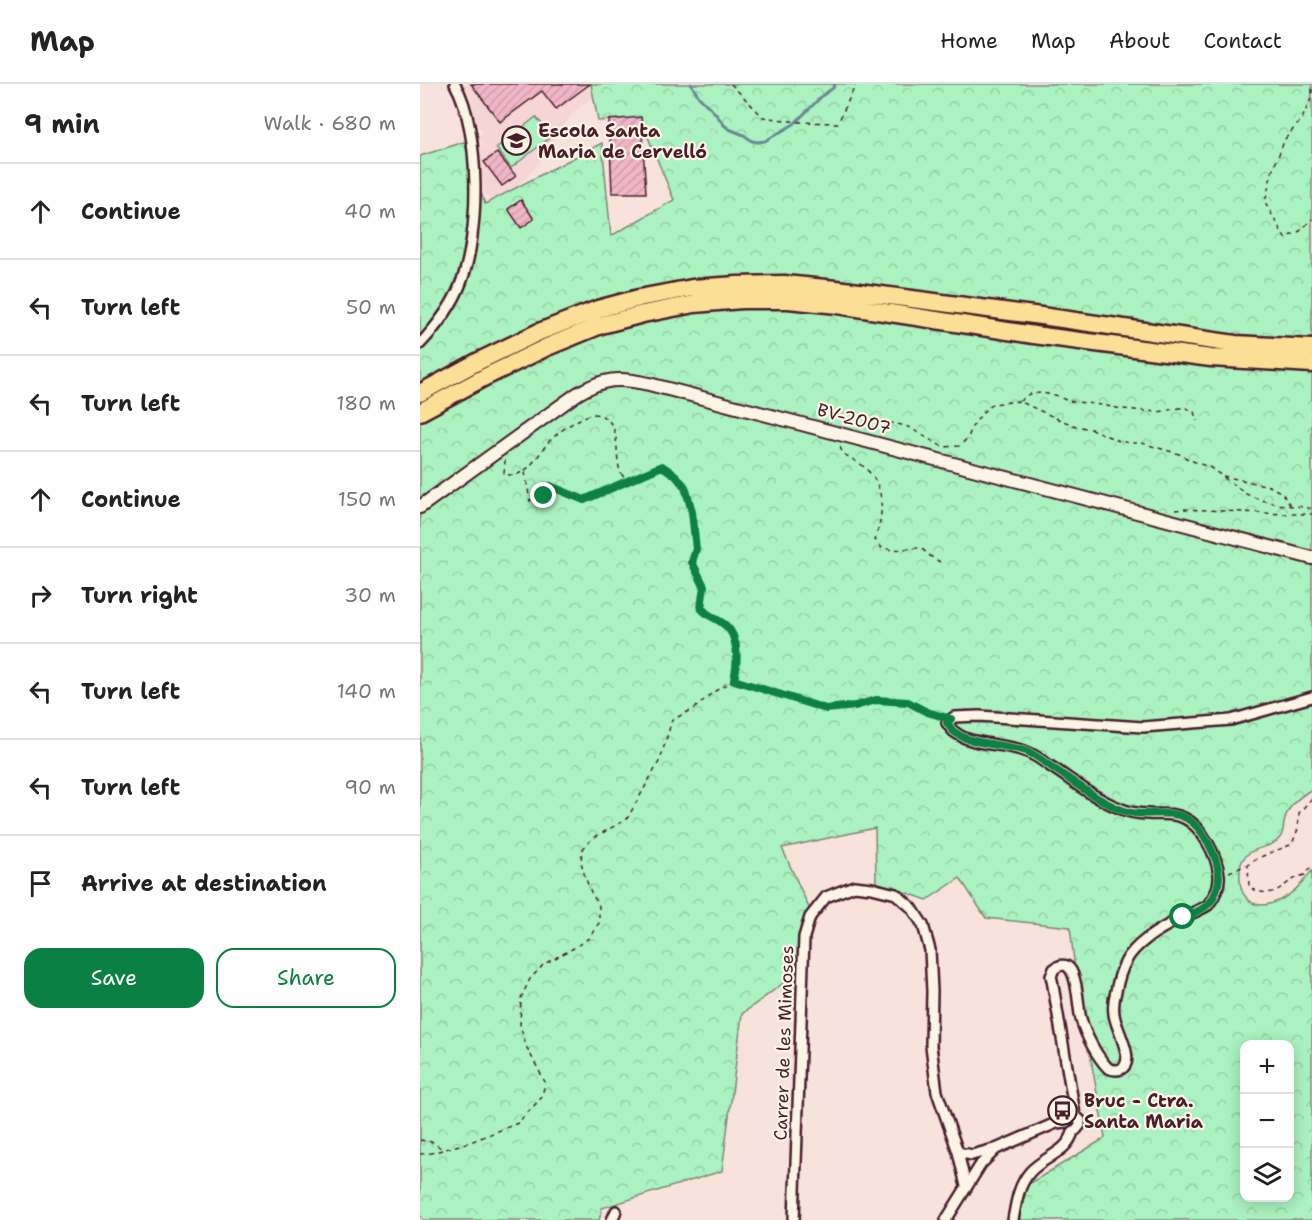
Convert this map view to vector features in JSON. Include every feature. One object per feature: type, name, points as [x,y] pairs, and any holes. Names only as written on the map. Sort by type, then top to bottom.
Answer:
[{"type":"highway","points":[[420,393],[539,332],[598,309],[692,288],[737,285],[784,284],[836,289],[1235,344],[1312,348]]},
{"type":"highway","points":[[420,412],[547,346],[601,325],[684,306],[742,300],[788,300],[838,305],[1034,335],[1211,358],[1312,364]]},
{"type":"street","points":[[420,345],[452,303],[464,275],[470,246],[475,202],[474,163],[466,115],[455,84]]},
{"type":"street","name":"BV-2007","points":[[420,507],[577,394],[595,384],[614,379],[625,379],[1312,558]]},
{"type":"street","points":[[1013,1220],[1018,1195],[1025,1178],[1037,1165],[1066,1145],[1072,1136],[1072,1131],[1068,1128],[1070,1119],[1051,976],[1054,969],[1061,965],[1069,968],[1075,978],[1080,1016],[1087,1034],[1108,1068],[1117,1070],[1122,1068],[1127,1062],[1127,1053],[1113,1012],[1124,963],[1139,945],[1154,934],[1208,904],[1213,898],[1219,876],[1207,841],[1185,818],[1167,814],[1129,812],[1115,807],[1092,795],[1029,753],[1012,747],[966,739],[954,732],[947,723],[954,717],[979,716],[1143,727],[1231,720],[1312,697]]},
{"type":"street","name":"Carrer de les Mimoses","points":[[794,1220],[804,937],[810,917],[826,897],[854,886],[896,894],[912,908],[922,925],[930,950],[931,1046],[937,1092],[958,1152],[966,1186]]},
{"type":"street","points":[[958,1152],[972,1155],[996,1149],[1070,1119]]},
{"type":"street","points":[[946,1220],[981,1164],[996,1149]]},
{"type":"path","points":[[731,84],[763,117],[798,122],[838,123],[856,84]]},
{"type":"path","points":[[1312,89],[1302,119],[1285,139],[1272,172],[1265,202],[1285,238],[1300,231],[1312,219]]},
{"type":"path","points":[[864,440],[882,425],[894,423],[908,427],[943,447],[959,447],[968,438],[972,427],[983,412],[992,404],[1019,401],[1029,394],[1041,393],[1055,395],[1068,401],[1122,409],[1158,412],[1185,407],[1194,412],[1197,421]]},
{"type":"path","points":[[1019,401],[1058,419],[1119,441],[1142,443],[1179,454],[1211,468],[1246,494],[1261,500],[1312,509]]},
{"type":"path","points":[[505,458],[504,474],[510,475],[525,471],[548,442],[569,425],[596,413],[609,420],[614,426],[620,469],[624,478],[629,482]]},
{"type":"path","points":[[841,434],[842,453],[868,469],[878,483],[882,506],[875,540],[881,547],[895,550],[921,548],[940,562]]},
{"type":"path","points":[[420,1154],[432,1153],[473,1141],[518,1124],[542,1097],[545,1082],[526,1046],[520,1024],[521,998],[530,979],[544,964],[589,938],[599,923],[599,906],[585,877],[581,862],[582,851],[586,844],[595,837],[627,819],[660,760],[672,720],[695,708],[712,693],[734,680],[737,667],[735,641],[729,630],[722,622],[709,617],[701,608],[704,586],[692,562],[696,549],[692,512],[685,487],[675,475],[662,466],[584,500],[550,486],[544,496],[537,492],[530,501],[525,471]]},
{"type":"path","points":[[1222,476],[1269,486],[1282,493],[1290,506]]},
{"type":"path","points":[[1164,518],[1174,510],[1185,509],[1312,514]]},
{"type":"path","points":[[734,680],[826,709],[855,706],[876,700],[908,702],[927,712],[951,719]]},
{"type":"path","points":[[1219,876],[1248,865],[1257,857],[1292,844],[1298,829],[1299,813],[1312,798]]},
{"type":"path","points":[[1248,865],[1249,888],[1261,894],[1276,891],[1296,877],[1305,875],[1312,865]]},
{"type":"path","points":[[420,1140],[433,1142],[443,1149]]},
{"type":"shaded area","name":"Escola Santa Maria de Cervelló","points":[[463,84],[599,84],[590,99],[575,111],[558,133],[538,165],[509,196],[493,203],[483,191],[480,148],[483,145],[478,136],[483,133],[474,120],[473,105]]},
{"type":"green space","points":[[591,84],[1312,84],[1312,789],[1289,809],[1282,834],[1277,841],[1254,850],[1244,858],[1240,876],[1245,896],[1251,902],[1265,905],[1288,895],[1312,871],[1312,1220],[1019,1220],[1027,1185],[1105,1138],[1075,970],[1070,927],[986,918],[960,878],[927,900],[876,882],[875,828],[782,848],[810,910],[802,922],[798,972],[742,1014],[722,1171],[602,1208],[599,1220],[424,1220],[420,1216],[420,156],[464,142],[485,204],[602,143],[611,236],[674,200],[640,118],[598,121]]},
{"type":"green space","points":[[536,117],[552,136],[511,168],[496,148]]},
{"type":"building","points":[[471,84],[590,84],[556,109],[542,91],[500,122]]},
{"type":"building","points":[[641,117],[646,193],[612,193],[609,120]]},
{"type":"building","points":[[497,153],[516,176],[502,186],[484,162]]},
{"type":"building","points":[[521,200],[534,219],[521,228],[508,209]]},
{"type":"waterway","points":[[691,84],[699,97],[724,125],[758,142],[765,141],[794,124],[835,84]]},
{"type":"place","name":"Escola Santa Maria de Cervelló","points":[[517,141]]},
{"type":"place","name":"Bruc - Ctra. Santa Maria","points":[[1063,1111]]},
{"type":"route","points":[[544,496],[550,486],[584,500],[629,482],[647,471],[662,466],[668,469],[685,487],[692,512],[696,549],[692,562],[704,586],[701,608],[709,617],[722,622],[735,641],[737,667],[734,680],[826,709],[855,706],[876,700],[908,702],[927,712],[951,719],[947,723],[954,732],[966,739],[1012,747],[1029,753],[1092,795],[1115,807],[1129,812],[1167,814],[1185,818],[1207,841],[1219,876],[1218,886],[1208,904],[1183,917]]}]
